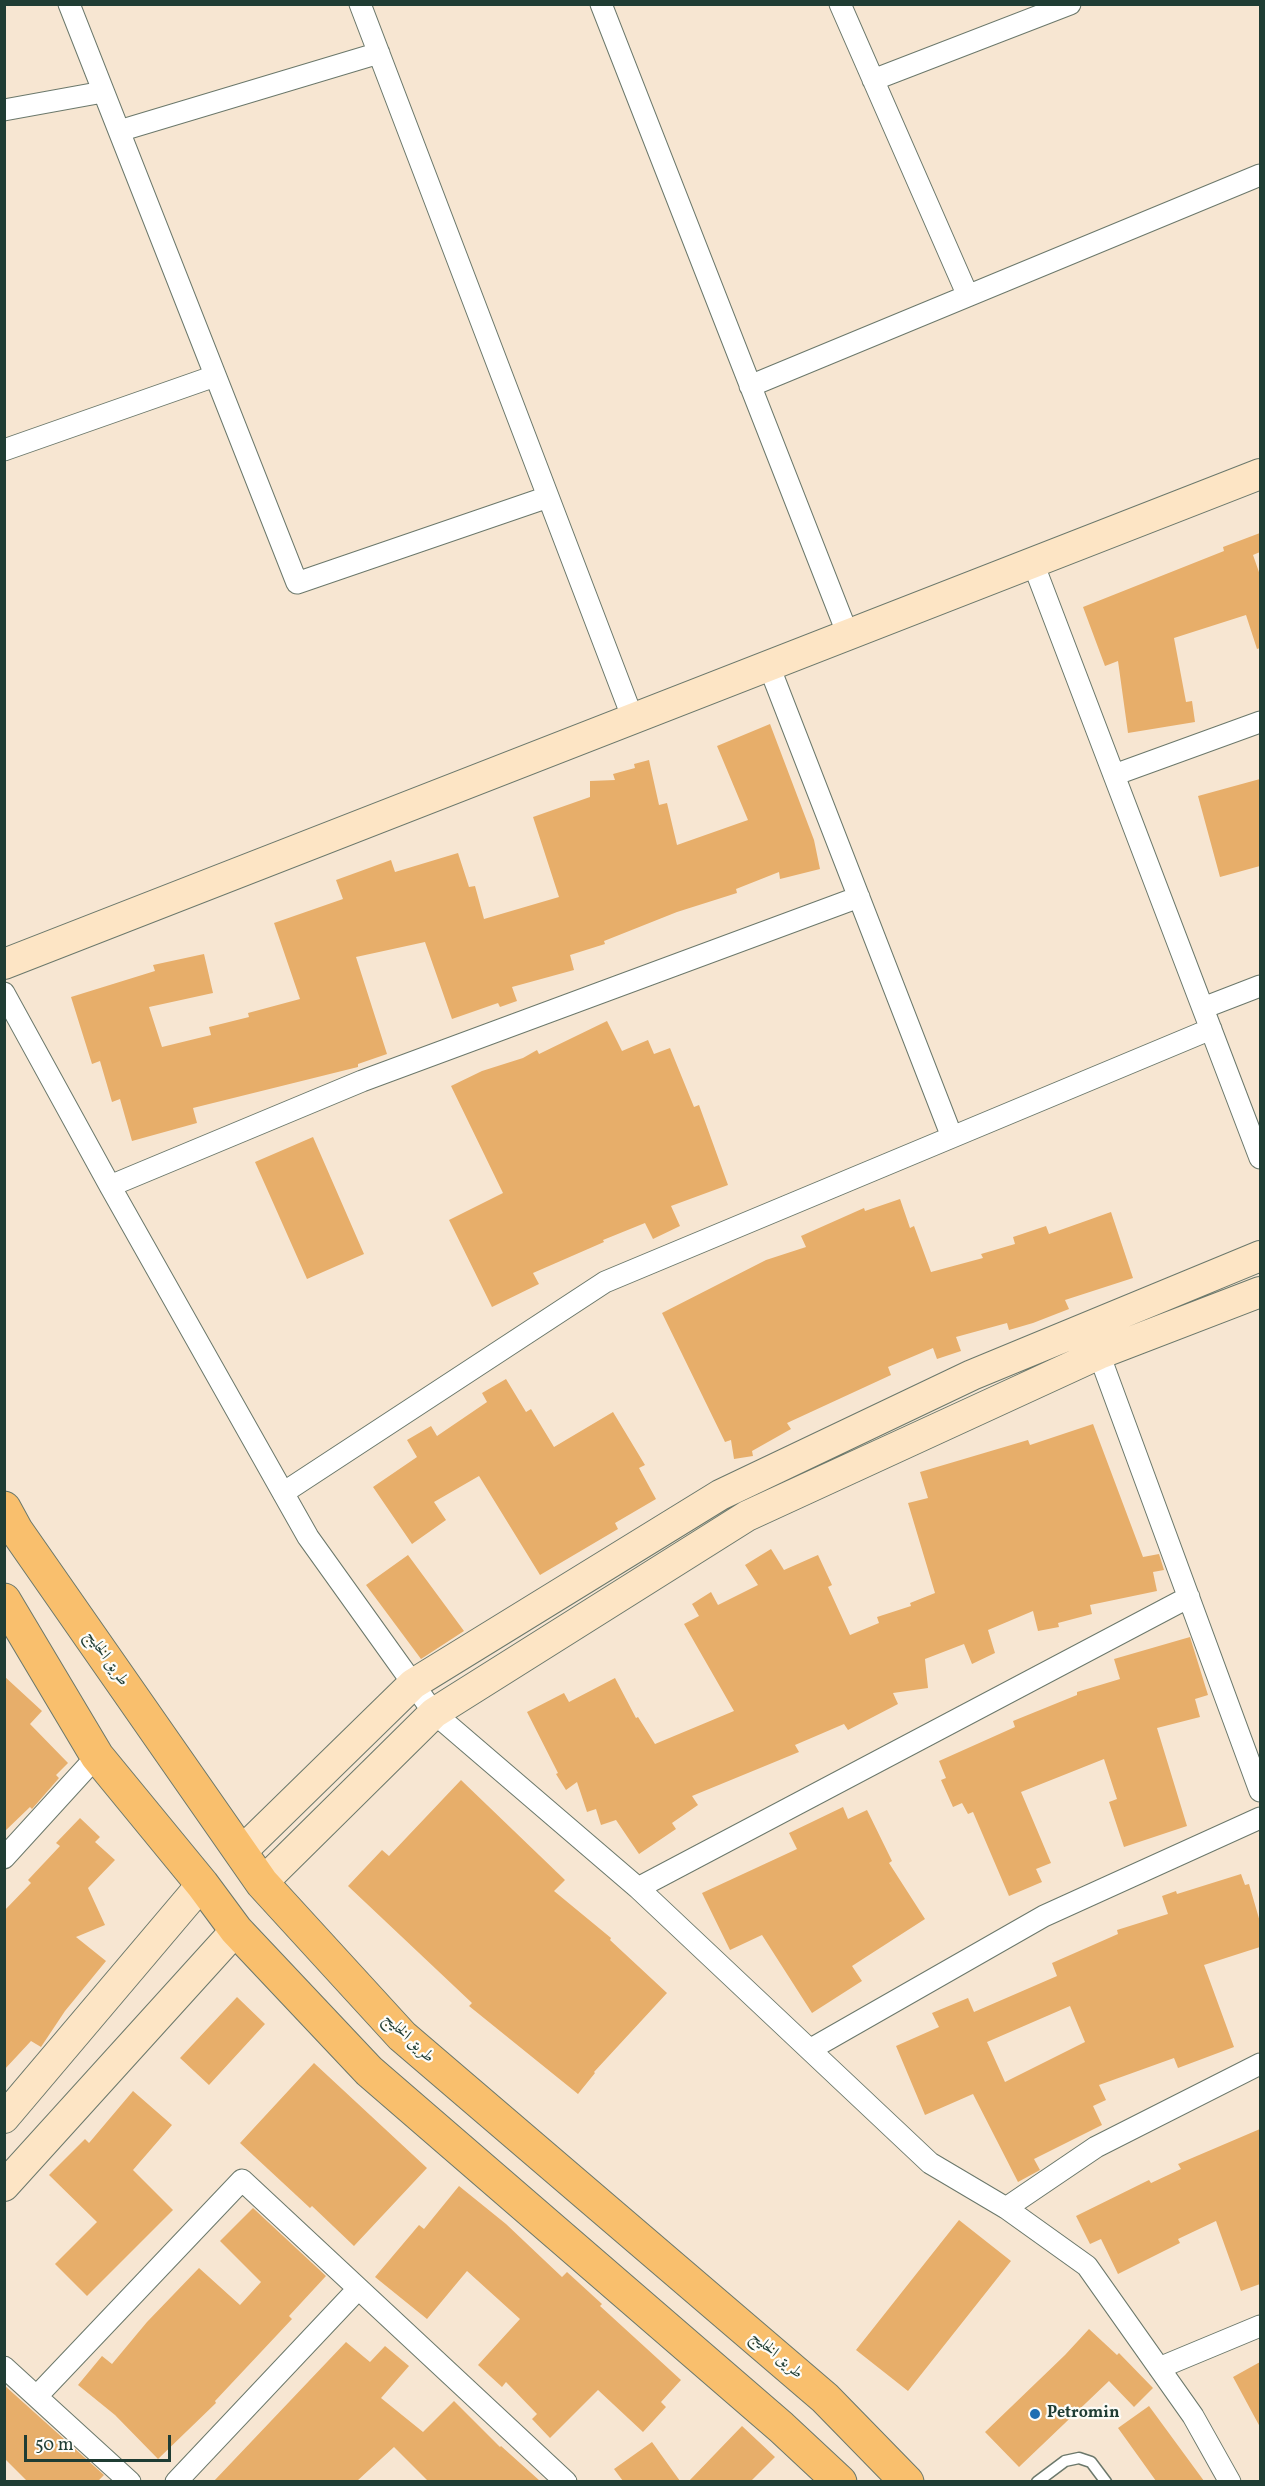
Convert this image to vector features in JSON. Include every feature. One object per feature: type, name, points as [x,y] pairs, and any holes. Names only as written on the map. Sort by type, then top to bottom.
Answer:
[{"type":"main road","name":"طريق الخليج","points":[[4,1508],[16,1530],[262,1883],[402,2036],[825,2398],[907,2481]]},
{"type":"main road","points":[[4,1600],[97,1756],[236,1929],[369,2071],[840,2481]]},
{"type":"street","points":[[69,4],[297,583],[548,498]]},
{"type":"street","points":[[360,4],[633,719]]},
{"type":"street","points":[[601,4],[848,635]]},
{"type":"street","points":[[840,4],[968,296]]},
{"type":"street","points":[[873,80],[1070,4]]},
{"type":"street","points":[[119,131],[379,53]]},
{"type":"street","points":[[4,110],[103,92]]},
{"type":"street","points":[[750,386],[1260,175]]},
{"type":"street","points":[[4,450],[216,376]]},
{"type":"street","points":[[4,964],[1260,474]]},
{"type":"street","points":[[1033,563],[1260,1158]]},
{"type":"street","points":[[769,666],[952,1137]]},
{"type":"street","points":[[1114,775],[1260,722]]},
{"type":"street","points":[[110,1186],[362,1081],[859,897]]},
{"type":"street","points":[[1203,1008],[1260,986]]},
{"type":"street","points":[[4,993],[308,1537],[434,1713],[638,1888],[930,2163],[1006,2208],[1087,2266],[1192,2416],[1230,2481]]},
{"type":"street","points":[[283,1493],[605,1282],[1211,1029]]},
{"type":"street","points":[[241,1852],[413,1684],[720,1495],[972,1375],[1260,1256]]},
{"type":"street","points":[[262,1883],[434,1713],[747,1516],[1099,1354],[1260,1292]]},
{"type":"street","points":[[1099,1354],[1260,1791]]},
{"type":"street","points":[[638,1888],[1189,1597]]},
{"type":"street","points":[[4,1857],[97,1756]]},
{"type":"street","points":[[811,2049],[1044,1916],[1260,1818]]},
{"type":"street","points":[[4,2118],[202,1884]]},
{"type":"street","points":[[4,2186],[236,1929]]},
{"type":"street","points":[[1006,2208],[1096,2147],[1260,2064]]},
{"type":"street","points":[[37,2396],[242,2180],[566,2481]]},
{"type":"street","points":[[176,2481],[358,2289]]},
{"type":"street","points":[[1159,2368],[1260,2326]]},
{"type":"street","points":[[4,2367],[130,2481]]},
{"type":"lane","points":[[1037,2481],[1065,2461],[1079,2458],[1091,2462],[1106,2481]]},
{"type":"building","points":[[1260,533],[1260,552],[1253,555],[1260,575],[1260,648],[1257,649],[1246,615],[1174,638],[1186,702],[1192,701],[1195,722],[1128,733],[1118,661],[1105,666],[1083,607],[1224,551],[1223,547]]},
{"type":"building","points":[[770,724],[814,840],[820,869],[780,879],[779,872],[736,889],[737,893],[677,912],[604,941],[605,944],[570,955],[574,970],[512,987],[517,1001],[500,1007],[498,1003],[452,1019],[425,942],[356,957],[387,1054],[358,1064],[358,1067],[193,1108],[197,1123],[132,1141],[120,1099],[112,1102],[100,1061],[92,1064],[71,997],[155,971],[153,965],[204,954],[213,993],[149,1007],[162,1047],[211,1035],[209,1027],[249,1017],[248,1013],[300,999],[274,923],[343,899],[336,880],[391,860],[395,872],[458,853],[469,887],[475,886],[484,919],[559,897],[533,817],[590,797],[590,781],[615,780],[613,774],[635,768],[634,764],[649,760],[659,805],[667,803],[677,845],[748,820],[717,746]]},
{"type":"building","points":[[1260,779],[1260,866],[1220,877],[1198,796]]},
{"type":"building","points":[[607,1021],[622,1051],[648,1040],[654,1054],[670,1048],[694,1107],[699,1105],[728,1185],[671,1206],[680,1226],[653,1239],[645,1223],[603,1240],[604,1242],[533,1273],[539,1284],[492,1307],[449,1220],[503,1193],[451,1086],[482,1071],[523,1058],[537,1050],[539,1054]]},
{"type":"building","points":[[313,1137],[364,1254],[307,1279],[255,1162]]},
{"type":"building","points":[[900,1199],[910,1228],[914,1226],[931,1272],[983,1258],[981,1254],[1015,1244],[1013,1237],[1046,1226],[1049,1234],[1111,1212],[1133,1278],[1065,1300],[1069,1309],[1033,1323],[1009,1330],[1007,1323],[956,1337],[961,1351],[937,1359],[933,1348],[888,1367],[891,1375],[787,1423],[791,1429],[752,1451],[753,1456],[734,1459],[731,1440],[725,1442],[662,1313],[766,1260],[806,1247],[801,1236],[864,1208],[865,1211]]},
{"type":"building","points":[[506,1379],[526,1412],[531,1409],[554,1447],[613,1412],[645,1465],[639,1468],[656,1499],[615,1523],[618,1529],[540,1575],[479,1476],[434,1502],[446,1520],[412,1544],[373,1487],[417,1457],[407,1440],[431,1426],[437,1436],[487,1402],[482,1393]]},
{"type":"building","points":[[1093,1424],[1143,1557],[1159,1554],[1164,1570],[1153,1572],[1157,1591],[1090,1605],[1092,1614],[1058,1623],[1059,1627],[1038,1631],[1033,1611],[988,1630],[995,1653],[972,1664],[964,1644],[925,1659],[928,1688],[893,1693],[898,1704],[848,1730],[844,1724],[795,1745],[799,1752],[692,1796],[698,1805],[672,1823],[676,1829],[639,1854],[616,1820],[601,1825],[596,1809],[587,1812],[577,1782],[566,1790],[527,1712],[564,1693],[569,1702],[615,1678],[636,1718],[638,1717],[655,1744],[734,1711],[684,1624],[699,1616],[692,1604],[711,1592],[718,1605],[758,1585],[745,1565],[771,1549],[784,1570],[818,1555],[832,1585],[828,1587],[850,1635],[879,1623],[877,1617],[911,1606],[910,1603],[935,1593],[908,1503],[928,1498],[920,1472],[1028,1440],[1030,1445]]},
{"type":"building","points":[[408,1555],[464,1631],[421,1659],[366,1585]]},
{"type":"building","points":[[1190,1637],[1208,1695],[1195,1699],[1200,1717],[1157,1728],[1187,1826],[1124,1847],[1109,1802],[1117,1799],[1104,1759],[1021,1792],[1051,1863],[1036,1869],[1042,1882],[1009,1896],[973,1812],[968,1814],[962,1803],[953,1807],[941,1780],[946,1778],[939,1761],[1015,1727],[1013,1721],[1077,1695],[1077,1692],[1120,1679],[1114,1659]]},
{"type":"building","points":[[4,1676],[42,1711],[30,1724],[68,1763],[56,1775],[59,1778],[32,1809],[30,1807],[4,1832]]},
{"type":"building","points":[[461,1780],[565,1880],[554,1891],[611,1938],[610,1940],[667,1993],[594,2072],[578,2094],[469,2006],[472,2003],[348,1886],[382,1850],[389,1856]]},
{"type":"building","points":[[843,1807],[848,1819],[867,1810],[892,1861],[889,1863],[925,1919],[852,1966],[862,1981],[812,2013],[762,1935],[730,1950],[702,1893],[797,1849],[789,1833]]},
{"type":"building","points":[[80,1818],[100,1837],[95,1842],[115,1860],[88,1888],[105,1925],[76,1937],[106,1961],[65,2011],[41,2047],[31,2041],[4,2070],[4,1911],[31,1883],[28,1880],[60,1846],[56,1843]]},
{"type":"building","points":[[1241,1874],[1245,1885],[1249,1884],[1260,1922],[1260,1947],[1204,1965],[1234,2047],[1178,2068],[1174,2058],[1099,2085],[1106,2100],[1093,2106],[1102,2125],[1034,2159],[1040,2170],[1018,2182],[973,2094],[925,2115],[896,2046],[939,2027],[932,2013],[968,1998],[974,2012],[1057,1976],[1052,1963],[1118,1934],[1117,1930],[1168,1914],[1162,1896],[1176,1891],[1177,1894]],"holes":[[[1070,2006],[1085,2042],[1005,2082],[987,2042]]]},
{"type":"building","points":[[237,1997],[265,2024],[209,2085],[180,2058]]},
{"type":"building","points":[[314,2063],[427,2168],[354,2246],[240,2143]]},
{"type":"building","points":[[133,2091],[172,2125],[133,2170],[173,2210],[87,2296],[55,2264],[97,2222],[49,2175],[85,2139],[89,2143]]},
{"type":"building","points":[[1260,2129],[1260,2284],[1241,2291],[1216,2221],[1178,2239],[1180,2243],[1118,2274],[1101,2239],[1090,2244],[1076,2216],[1149,2180],[1151,2183],[1181,2169],[1178,2164]]},
{"type":"building","points":[[459,2186],[506,2224],[562,2277],[567,2272],[602,2304],[600,2306],[681,2380],[661,2402],[666,2407],[643,2432],[598,2390],[550,2438],[532,2419],[537,2414],[506,2382],[502,2387],[478,2365],[520,2319],[467,2271],[427,2319],[375,2277],[419,2225],[424,2229]]},
{"type":"building","points":[[253,2208],[326,2276],[289,2316],[292,2319],[215,2401],[216,2403],[158,2459],[115,2415],[78,2385],[102,2356],[112,2364],[147,2322],[199,2268],[240,2305],[261,2282],[220,2241]]},
{"type":"building","points":[[959,2220],[1011,2261],[908,2391],[856,2350]]},
{"type":"building","points":[[1089,2329],[1117,2355],[1119,2353],[1153,2388],[1134,2407],[1109,2381],[1019,2467],[985,2432]]},
{"type":"building","points":[[346,2342],[370,2362],[385,2346],[409,2366],[381,2398],[423,2432],[454,2401],[500,2447],[540,2481],[428,2481],[394,2447],[357,2481],[214,2481]]},
{"type":"building","points":[[1260,2362],[1260,2427],[1233,2377]]},
{"type":"building","points":[[4,2385],[104,2475],[98,2481],[27,2481],[4,2458]]},
{"type":"building","points":[[1149,2406],[1204,2481],[1156,2481],[1118,2428]]},
{"type":"building","points":[[742,2426],[775,2457],[751,2481],[689,2481]]},
{"type":"building","points":[[652,2442],[680,2481],[623,2481],[614,2469]]},
{"type":"place","name":"Petromin","points":[[1035,2414]]}]
